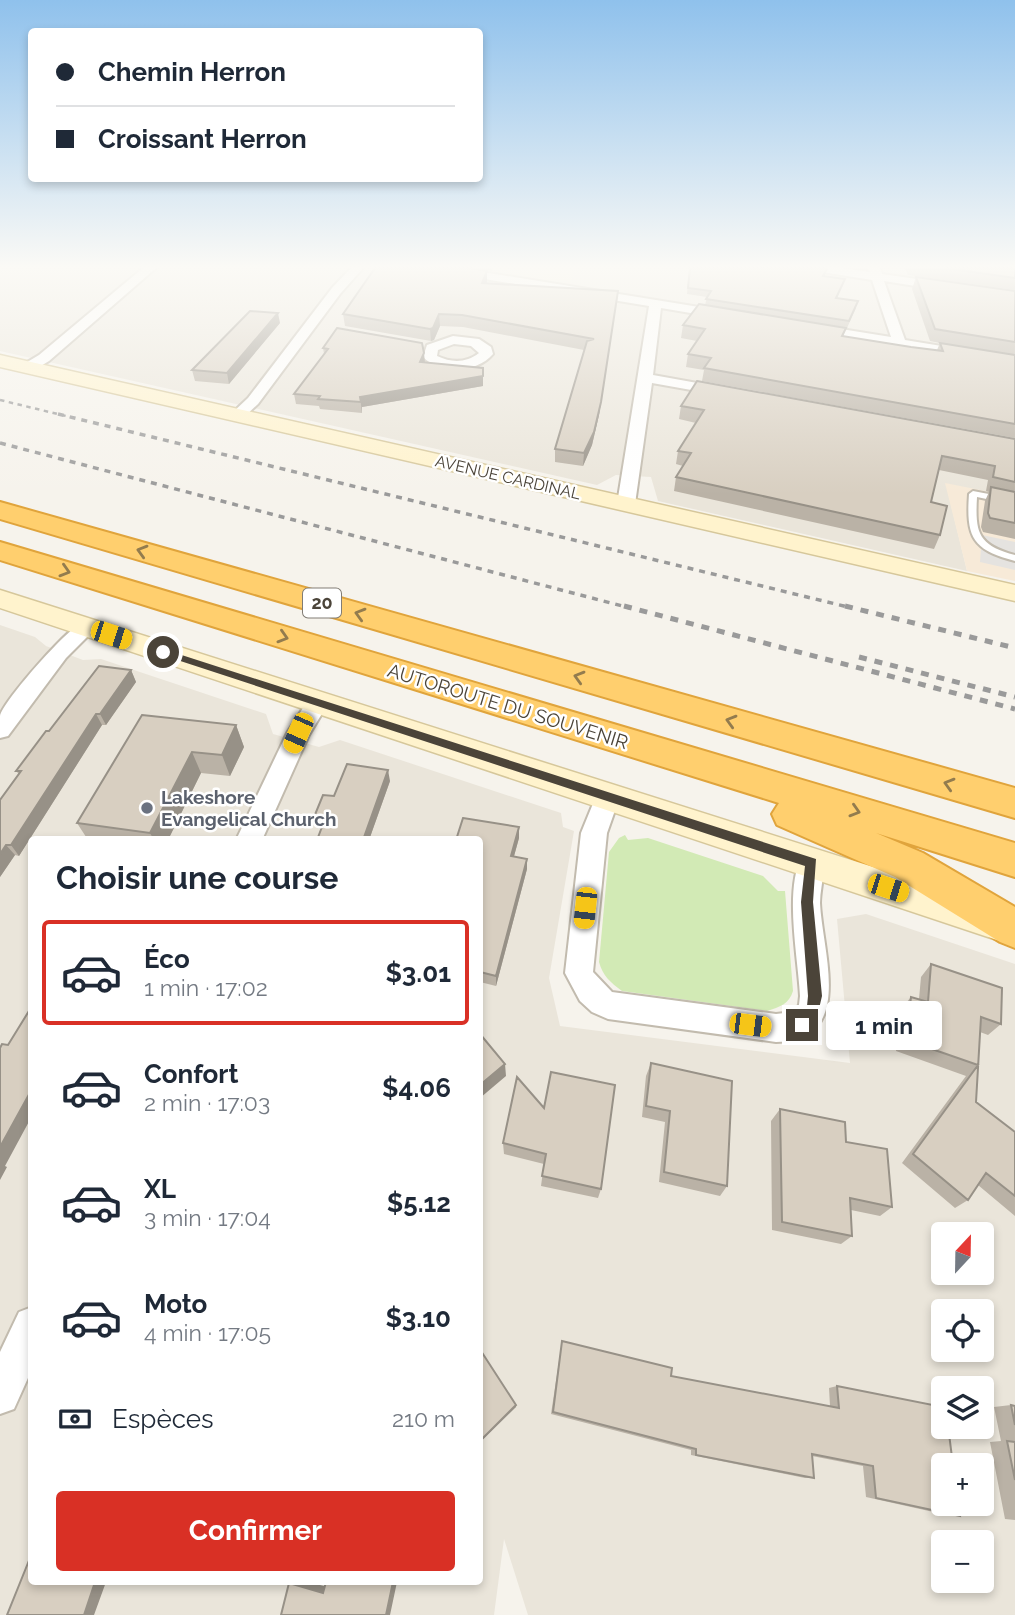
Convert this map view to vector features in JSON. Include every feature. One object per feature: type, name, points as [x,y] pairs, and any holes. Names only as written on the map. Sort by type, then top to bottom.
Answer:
[{"type":"highway","name":"20","points":[[0,510],[1015,803]]},
{"type":"highway","name":"AUTOROUTE DU SOUVENIR","points":[[0,551],[1015,860]]},
{"type":"highway","points":[[625,742],[909,866],[1015,929]]},
{"type":"main road","name":"AVENUE CARDINAL","points":[[0,361],[1015,593]]},
{"type":"main road","points":[[0,599],[1015,929]]},
{"type":"street","points":[[29,367],[61,343]]},
{"type":"street","points":[[238,415],[253,401],[297,343]]},
{"type":"street","points":[[626,504],[650,343]]},
{"type":"street","points":[[907,343],[1015,362]]},
{"type":"street","points":[[646,378],[742,395]]},
{"type":"street","points":[[0,730],[59,653],[85,626]]},
{"type":"street","points":[[251,836],[298,733],[318,702]]},
{"type":"street","points":[[608,796],[594,833],[579,965],[584,986],[594,998],[608,1005],[776,1028],[792,1029],[802,1025],[814,1008],[815,996],[807,902],[811,863]]},
{"type":"street","points":[[0,1395],[28,1334]]},
{"type":"lane","points":[[1015,502],[973,494],[971,526],[973,534],[985,547],[1015,558]]},
{"type":"shaded area","points":[[0,343],[1015,343],[1015,497],[946,484],[967,571],[658,501],[651,477],[616,475],[597,485],[0,351]]},
{"type":"shaded area","points":[[945,483],[1015,497],[1015,581],[967,571]]},
{"type":"shaded area","points":[[982,535],[1015,542],[1015,570],[980,562]]},
{"type":"shaded area","points":[[0,625],[35,637],[46,646],[83,660],[101,659],[266,714],[273,734],[319,747],[340,740],[561,813],[563,827],[574,831],[549,978],[560,1026],[850,1063],[837,919],[866,914],[1015,964],[1015,1615],[528,1615],[504,1539],[494,1615],[0,1615]]},
{"type":"green space","points":[[625,835],[628,840],[648,838],[763,876],[778,891],[785,891],[793,991],[786,1002],[767,1011],[622,991],[611,982],[599,962],[609,852],[619,838]]},
{"type":"building","points":[[218,343],[252,343],[227,373],[192,370]]},
{"type":"building","points":[[326,343],[422,343],[424,353],[420,362],[483,368],[483,376],[360,397],[361,402],[318,399],[320,396],[294,394],[328,349],[323,348]]},
{"type":"building","points":[[586,343],[610,343],[594,432],[584,453],[555,449]]},
{"type":"building","points":[[695,343],[888,343],[943,351],[940,343],[942,343],[1015,355],[1015,424],[704,368],[711,358],[688,354]]},
{"type":"building","points":[[697,381],[1015,439],[1015,482],[993,477],[995,466],[942,456],[931,502],[947,506],[940,535],[676,477],[691,453],[678,451],[704,410],[681,406]]},
{"type":"building","points":[[991,487],[1015,492],[1015,523],[990,518],[988,513]]},
{"type":"building","points":[[99,666],[131,670],[100,714],[96,714],[11,845],[6,845],[0,854],[0,800],[21,771],[16,771]]},
{"type":"building","points":[[142,715],[236,725],[222,755],[192,752],[150,833],[77,823]]},
{"type":"building","points":[[347,764],[388,770],[364,836],[319,836],[325,819],[314,817],[323,795],[334,796]]},
{"type":"building","points":[[463,818],[519,827],[511,856],[527,859],[496,976],[483,973],[483,836],[457,836]]},
{"type":"building","points":[[931,964],[1002,988],[1001,1024],[981,1017],[976,1102],[1015,1132],[1015,1196],[986,1173],[968,1200],[913,1154],[978,1065],[906,1040],[911,997],[928,1002]]},
{"type":"building","points":[[28,1012],[28,1096],[0,1147],[0,1048],[2,1044],[8,1045]]},
{"type":"building","points":[[483,1038],[505,1064],[483,1082]]},
{"type":"building","points":[[651,1063],[732,1081],[727,1186],[664,1172],[670,1111],[646,1106]]},
{"type":"building","points":[[551,1072],[615,1085],[601,1189],[542,1176],[546,1154],[503,1143],[517,1077],[544,1108]]},
{"type":"building","points":[[780,1109],[845,1122],[846,1142],[887,1149],[892,1207],[850,1198],[852,1236],[782,1222]]},
{"type":"building","points":[[562,1341],[672,1368],[671,1376],[839,1408],[837,1386],[931,1405],[931,1439],[950,1439],[951,1453],[931,1453],[931,1510],[876,1498],[873,1466],[812,1454],[814,1478],[696,1455],[696,1449],[553,1412]]},
{"type":"building","points":[[483,1354],[516,1405],[483,1438]]},
{"type":"building","points":[[1011,1405],[1015,1406],[1015,1425]]},
{"type":"building","points":[[1007,1441],[1015,1442],[1015,1480]]},
{"type":"building","points":[[28,1563],[28,1585],[94,1585],[84,1615],[7,1615]]},
{"type":"building","points":[[288,1585],[323,1593],[325,1585],[392,1585],[386,1615],[281,1615]]},
{"type":"railway","points":[[0,400],[66,416]]},
{"type":"railway","points":[[58,414],[852,608]]},
{"type":"railway","points":[[0,443],[630,608]]},
{"type":"railway","points":[[624,606],[1015,709]]},
{"type":"railway","points":[[845,606],[1015,648]]},
{"type":"railway","points":[[859,657],[1015,697]]},
{"type":"place","name":"Lakeshore Evangelical Church","points":[[147,808]]},
{"type":"route","points":[[163,652],[811,863],[807,902],[815,996],[814,1008],[802,1025]]}]
